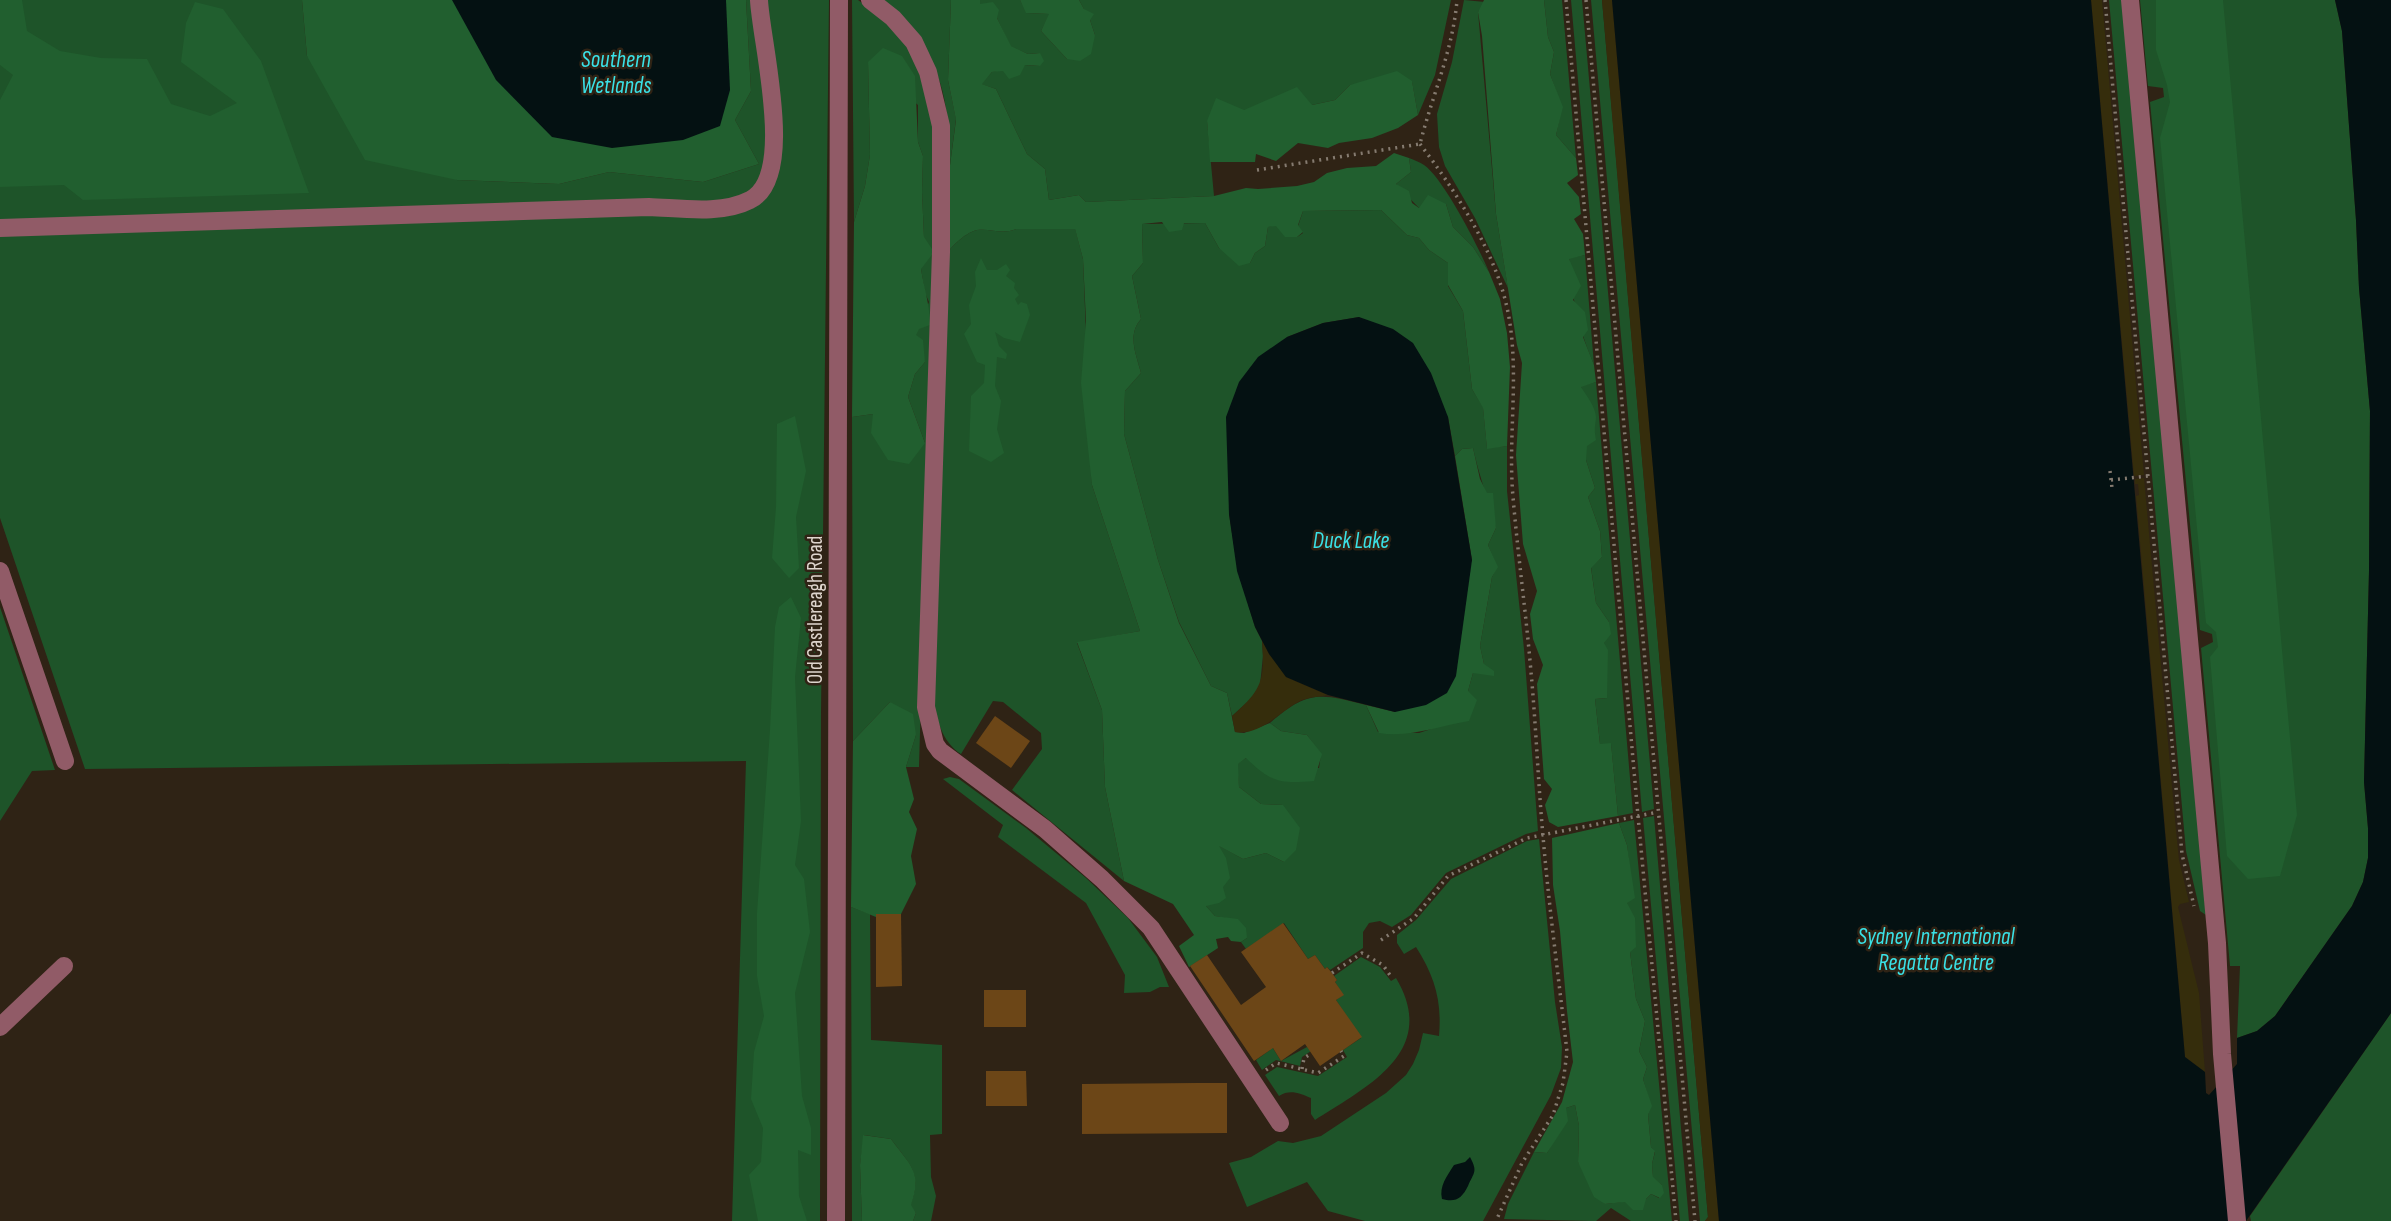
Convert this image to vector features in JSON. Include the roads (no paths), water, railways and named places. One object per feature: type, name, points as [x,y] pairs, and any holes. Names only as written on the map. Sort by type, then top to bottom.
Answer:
[{"type":"street","points":[[0,228],[649,207],[685,209],[739,205],[753,199],[763,190],[774,152],[773,103],[759,0]]},
{"type":"street","points":[[870,0],[893,18],[914,42],[928,72],[941,126],[941,251],[926,708],[935,744],[940,751],[1045,829],[1152,928],[1280,1123]]},
{"type":"street","points":[[2130,0],[2217,943],[2222,1054],[2237,1221]]},
{"type":"street","name":"Old Castlereagh Road","points":[[836,1221],[839,8]]},
{"type":"street","points":[[0,571],[65,761]]},
{"type":"street","points":[[0,1027],[64,966]]},
{"type":"water","name":"Southern Wetlands","points":[[452,0],[726,0],[730,90],[720,126],[683,140],[612,148],[552,137],[496,80]]},
{"type":"water","name":"Sydney International Regatta Centre","points":[[1612,0],[2091,0],[2185,1057],[2205,1072],[2206,1093],[2209,1095],[2237,1064],[2237,1038],[2257,1031],[2275,1016],[2352,906],[2363,882],[2368,858],[2364,782],[2370,411],[2342,31],[2335,0],[2391,0],[2391,1013],[2246,1221],[1719,1221]]},
{"type":"water","name":"Duck Lake","points":[[1359,317],[1393,329],[1413,343],[1431,373],[1448,417],[1472,560],[1456,676],[1447,693],[1426,705],[1395,712],[1328,695],[1286,677],[1269,654],[1255,627],[1237,571],[1229,514],[1226,417],[1239,382],[1258,357],[1287,337],[1323,323]]},
{"type":"water","points":[[1470,1157],[1474,1172],[1466,1190],[1455,1200],[1442,1199],[1443,1185],[1454,1165],[1465,1162]]}]
